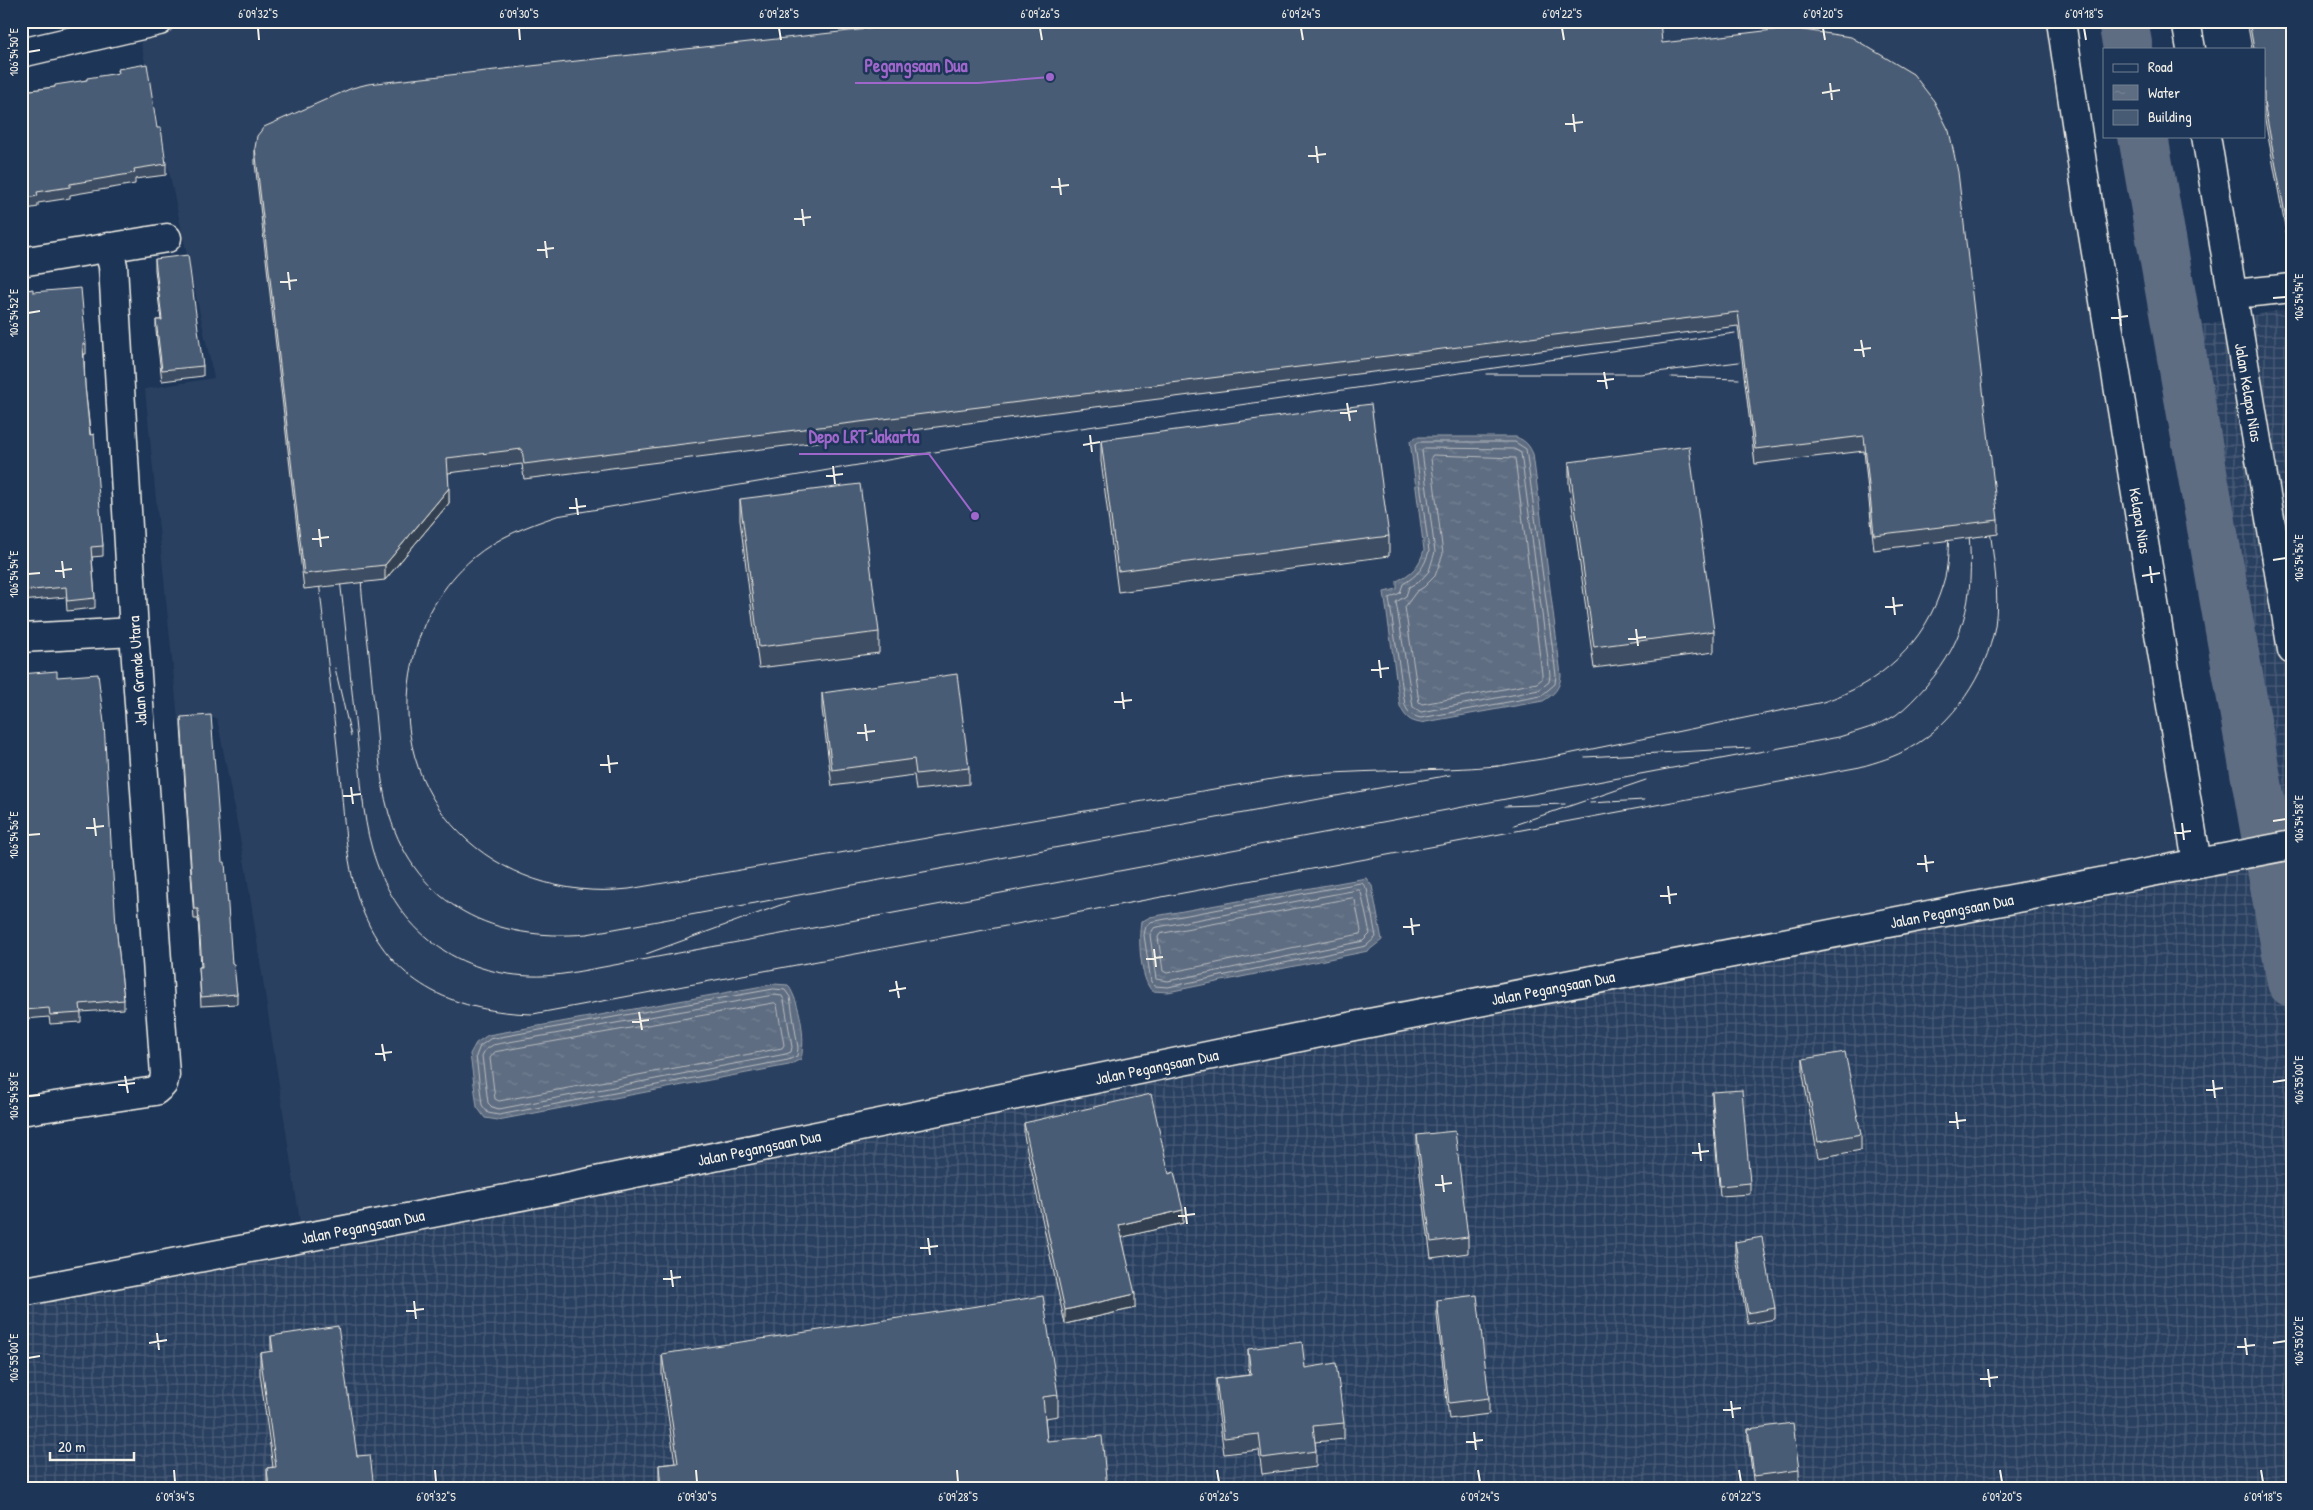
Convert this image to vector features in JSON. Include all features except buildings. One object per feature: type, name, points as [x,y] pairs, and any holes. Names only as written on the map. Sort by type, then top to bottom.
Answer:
[{"type":"street","points":[[21,53],[159,21]]},
{"type":"street","name":"Kelapa Nias","points":[[2061,21],[2090,210],[2208,861]]},
{"type":"street","points":[[2186,21],[2191,48]]},
{"type":"street","name":"Jalan Kelapa Nias","points":[[2206,138],[2234,294],[2292,650]]},
{"type":"street","points":[[21,262],[167,238]]},
{"type":"street","name":"Jalan Grande Utara","points":[[21,1110],[155,1090],[163,1084],[165,1075],[134,632],[113,266],[108,248]]},
{"type":"street","points":[[2234,294],[2292,288]]},
{"type":"street","points":[[21,638],[134,632]]},
{"type":"street","name":"Jalan Pegangsaan Dua","points":[[21,1292],[542,1192],[1354,1026],[2292,845]]},
{"type":"shaded area","points":[[136,21],[2061,21],[2194,859],[300,1222],[246,870],[217,718],[178,719],[145,389],[214,378]]},
{"type":"shaded area","points":[[2292,308],[2292,1489],[21,1489],[21,1276],[2277,845],[2179,329]]},
{"type":"water","points":[[1416,437],[1516,437],[1525,442],[1532,451],[1561,675],[1556,690],[1543,701],[1420,723],[1408,718],[1400,706],[1384,592],[1397,589],[1397,581],[1414,569],[1420,561],[1424,550],[1410,441]]},
{"type":"water","points":[[1366,878],[1372,886],[1382,940],[1368,951],[1168,992],[1152,991],[1148,985],[1142,968],[1140,938],[1141,922],[1150,917]]},
{"type":"water","points":[[774,984],[788,985],[796,1001],[801,1021],[803,1041],[801,1059],[789,1065],[498,1120],[485,1118],[477,1107],[470,1054],[476,1043],[488,1035]]},
{"type":"waterway","points":[[2123,21],[2128,48]]},
{"type":"waterway","points":[[2143,138],[2292,982]]},
{"type":"tram line","points":[[1791,31],[1867,21]]},
{"type":"tram line","points":[[1498,766],[1311,774],[1284,777],[629,889],[580,889],[534,879],[494,860],[459,832],[432,798],[415,757],[408,711],[413,661],[421,632],[434,605],[452,580],[473,558],[492,544],[524,528],[557,516],[1047,433],[1735,333]]},
{"type":"tram line","points":[[1486,374],[1640,374],[1739,362]]},
{"type":"tram line","points":[[1671,377],[1739,379]]},
{"type":"tram line","points":[[318,572],[346,841],[353,879],[364,914],[377,939],[393,960],[411,977],[432,991],[455,1001],[479,1008],[533,1014],[1860,767],[1886,759],[1910,748],[1940,726],[1965,696],[1984,662],[1995,626],[1997,600],[1989,522]]},
{"type":"tram line","points":[[339,571],[364,809],[372,849],[382,876],[395,900],[411,922],[429,940],[451,955],[475,966],[501,973],[539,976],[598,968],[1839,737],[1876,725],[1904,709],[1926,686],[1952,649],[1966,611],[1969,591],[1970,548],[1968,525]]},
{"type":"tram line","points":[[1492,767],[1548,758],[1823,702],[1864,684],[1898,658],[1925,625],[1935,606],[1945,577],[1949,528]]},
{"type":"tram line","points":[[362,569],[362,594],[385,800],[402,846],[419,873],[440,895],[464,912],[491,924],[521,932],[553,935],[587,934],[1450,775]]},
{"type":"tram line","points":[[335,668],[351,736]]},
{"type":"tram line","points":[[1585,757],[1750,748]]},
{"type":"tram line","points":[[1514,825],[1646,780]]},
{"type":"tram line","points":[[1590,803],[1644,800]]},
{"type":"tram line","points":[[1505,806],[1565,804]]},
{"type":"tram line","points":[[646,954],[789,902]]},
{"type":"place","name":"Pegangsaan Dua","points":[[1050,77]]},
{"type":"place","name":"Depo LRT Jakarta","points":[[975,516]]}]
